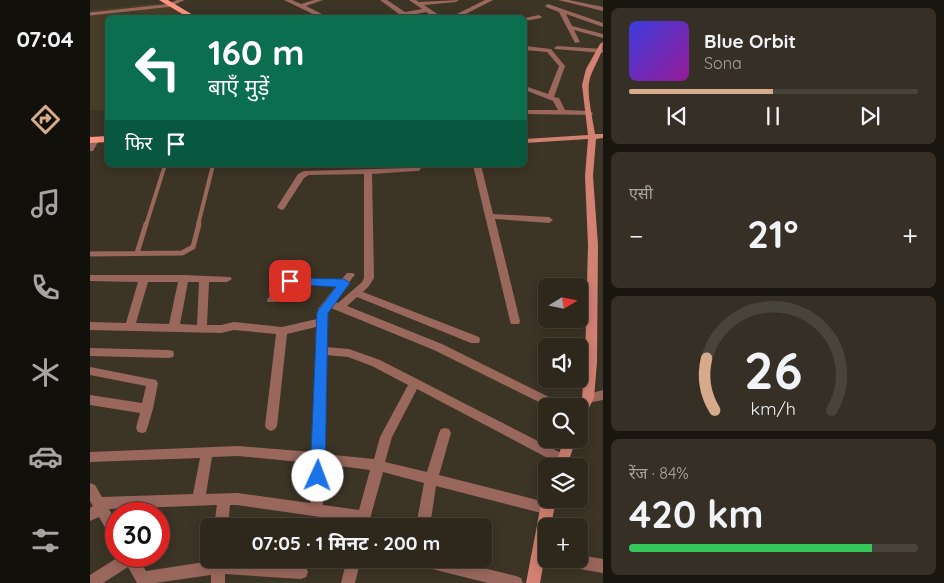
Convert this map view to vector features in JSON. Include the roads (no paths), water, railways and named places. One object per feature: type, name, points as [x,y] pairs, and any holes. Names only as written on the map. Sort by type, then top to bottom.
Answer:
[{"type":"main road","points":[[162,0],[190,15]]},
{"type":"main road","points":[[186,12],[194,15]]},
{"type":"main road","points":[[588,398],[592,337],[593,245],[589,176],[592,138],[585,85],[589,69],[601,52]]},
{"type":"main road","points":[[527,142],[603,136]]},
{"type":"main road","points":[[92,143],[105,141]]},
{"type":"main road","points":[[534,583],[538,568]]},
{"type":"street","points":[[172,4],[182,0]]},
{"type":"street","points":[[287,0],[321,15]]},
{"type":"street","points":[[302,6],[318,0]]},
{"type":"street","points":[[383,0],[403,14]]},
{"type":"street","points":[[412,0],[435,15]]},
{"type":"street","points":[[418,4],[456,0]]},
{"type":"street","points":[[458,15],[490,0]]},
{"type":"street","points":[[602,35],[580,36],[569,27],[561,0],[603,9]]},
{"type":"street","points":[[593,0],[603,2]]},
{"type":"street","points":[[548,6],[563,9],[603,25]]},
{"type":"street","points":[[580,36],[585,18],[596,7]]},
{"type":"street","points":[[398,15],[426,10]]},
{"type":"street","points":[[527,19],[539,17]]},
{"type":"street","points":[[569,27],[580,36]]},
{"type":"street","points":[[527,48],[549,50],[562,66],[550,97]]},
{"type":"street","points":[[557,48],[601,52]]},
{"type":"street","points":[[527,89],[559,102],[563,113]]},
{"type":"street","points":[[527,112],[589,113]]},
{"type":"street","points":[[281,207],[301,176],[307,173],[410,170],[418,167]]},
{"type":"street","points":[[478,167],[515,320]]},
{"type":"street","points":[[316,510],[322,312],[356,293],[366,284],[369,278],[368,171]]},
{"type":"street","points":[[490,216],[549,220]]},
{"type":"street","points":[[90,278],[227,279]]},
{"type":"street","points":[[130,326],[144,278]]},
{"type":"street","points":[[174,327],[184,278]]},
{"type":"street","points":[[202,329],[204,279]]},
{"type":"street","points":[[272,300],[281,286],[290,281],[347,279],[334,305]]},
{"type":"street","points":[[356,293],[475,340]]},
{"type":"street","points":[[334,305],[438,347],[541,398]]},
{"type":"street","points":[[90,326],[202,329],[221,329],[234,326],[282,331],[322,322]]},
{"type":"street","points":[[271,426],[282,331]]},
{"type":"street","points":[[321,351],[361,356],[553,458]]},
{"type":"street","points":[[90,352],[169,354]]},
{"type":"street","points":[[90,371],[149,381],[152,386],[142,428]]},
{"type":"street","points":[[363,518],[386,437],[414,384]]},
{"type":"street","points":[[588,398],[603,394]]},
{"type":"street","points":[[90,400],[146,409]]},
{"type":"street","points":[[424,518],[431,478],[445,434]]},
{"type":"street","points":[[199,499],[208,452]]},
{"type":"street","points":[[90,457],[208,452],[281,454],[377,465],[538,502]]},
{"type":"street","points":[[90,489],[96,509],[105,520]]},
{"type":"street","points":[[222,518],[224,498]]},
{"type":"street","points":[[96,509],[224,498],[316,510],[347,518]]},
{"type":"street","points":[[588,563],[603,566]]},
{"type":"street","points":[[90,583],[115,567]]},
{"type":"street","points":[[136,567],[143,580],[200,567]]},
{"type":"street","points":[[218,568],[218,583]]},
{"type":"street","points":[[264,568],[301,572]]},
{"type":"street","points":[[348,583],[352,568]]},
{"type":"street","points":[[456,568],[516,583]]},
{"type":"lane","points":[[90,14],[172,4]]},
{"type":"lane","points":[[137,253],[164,167]]},
{"type":"lane","points":[[90,254],[182,253],[193,247],[213,167]]}]
